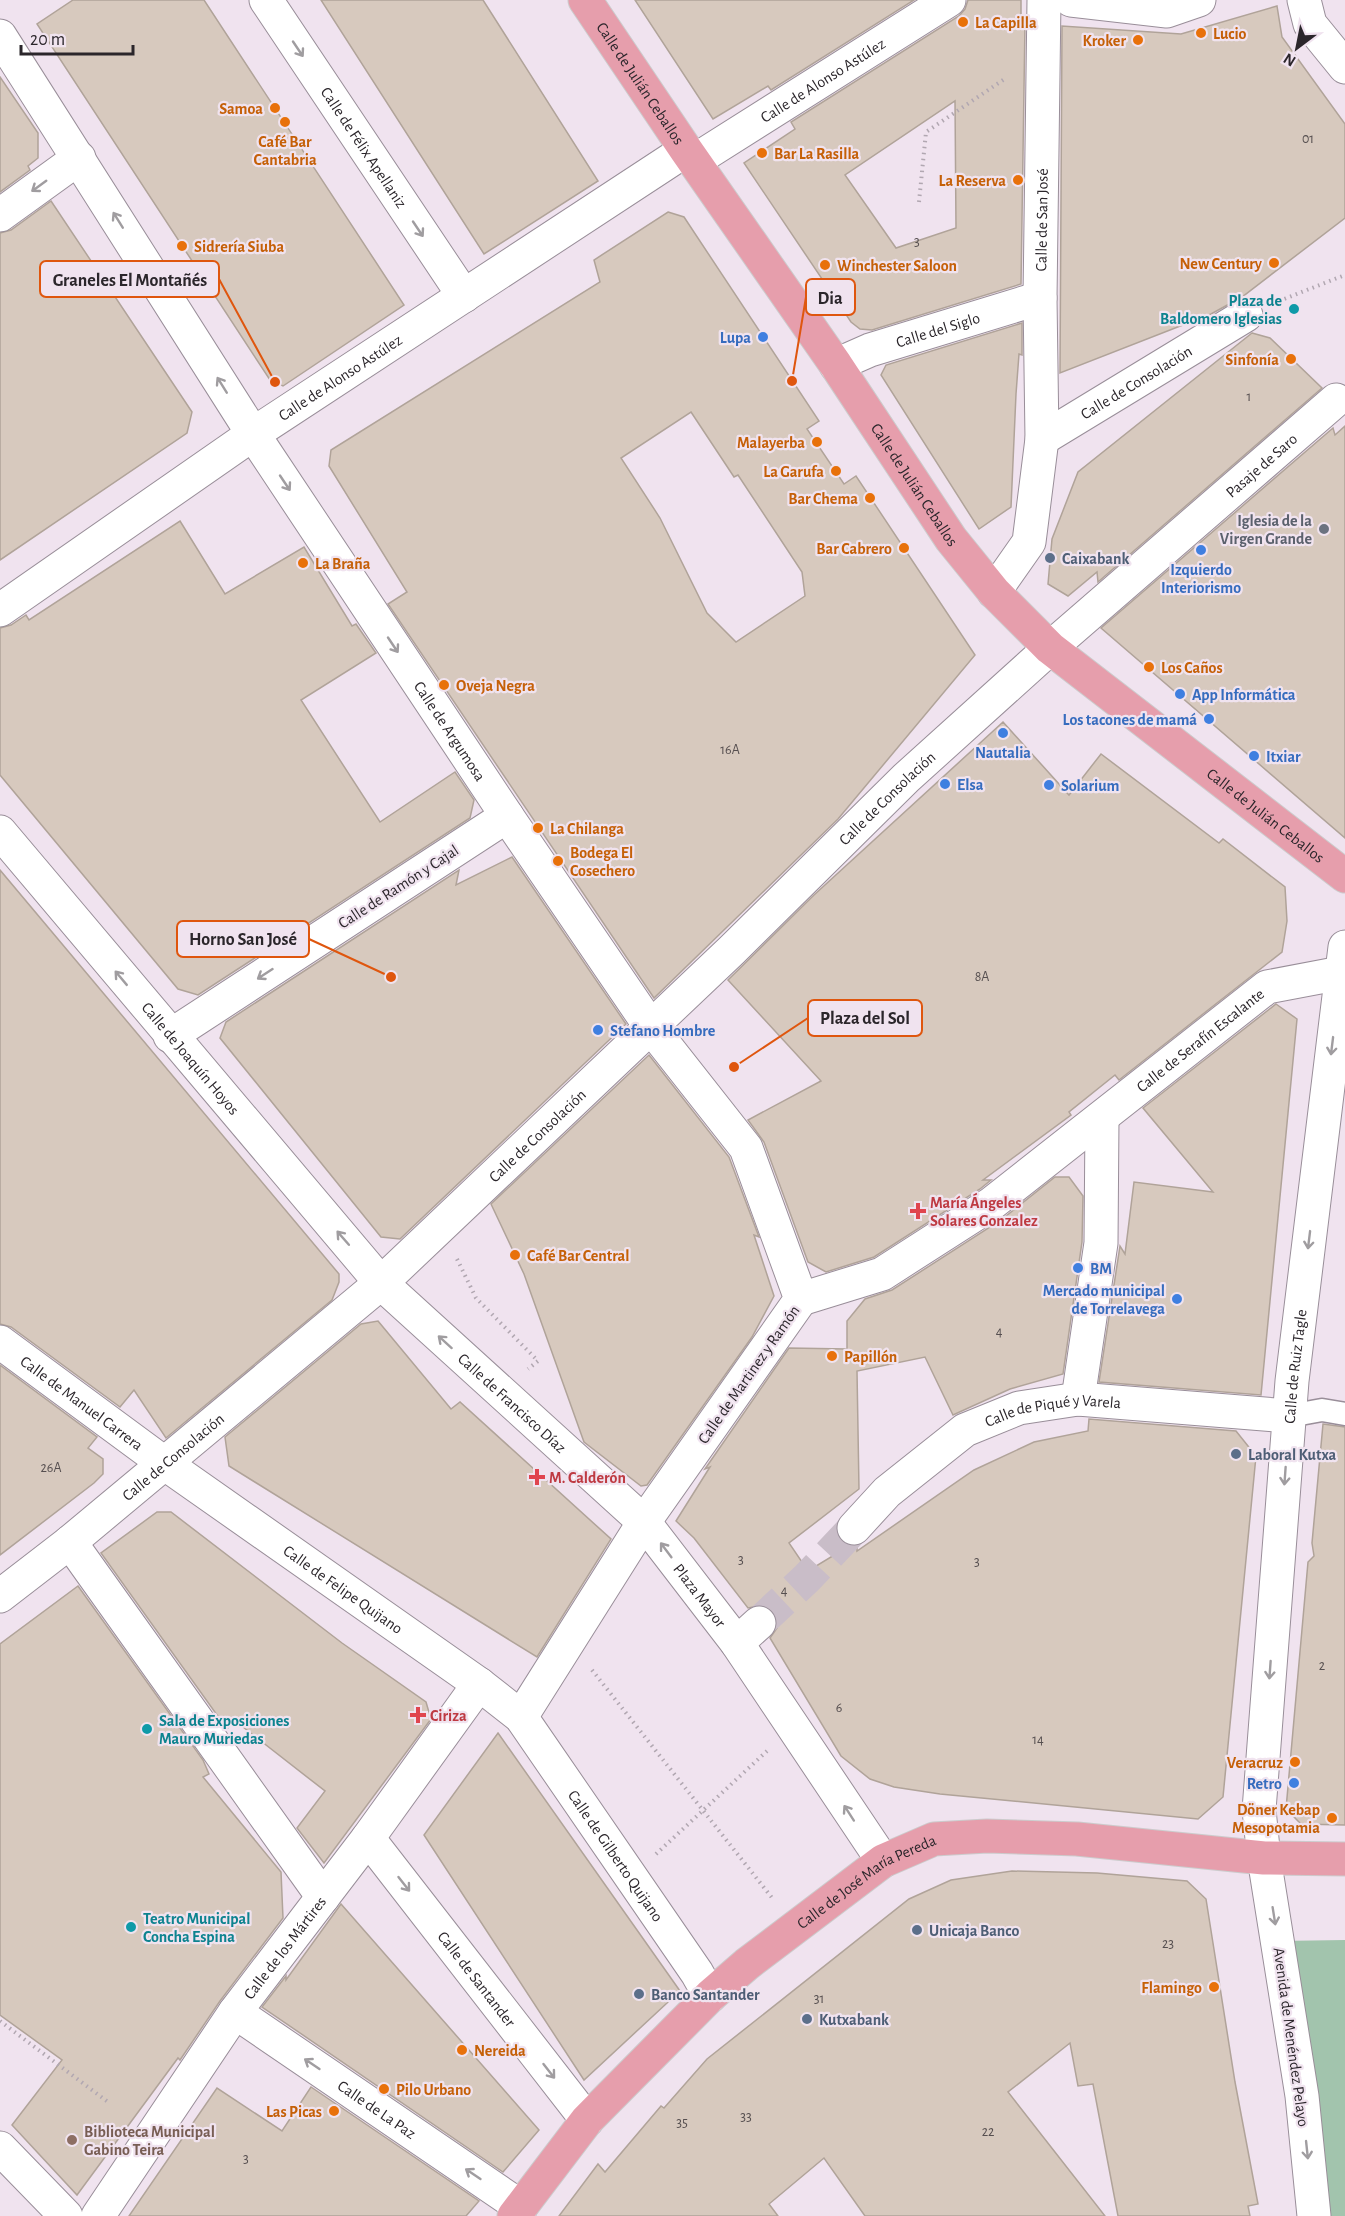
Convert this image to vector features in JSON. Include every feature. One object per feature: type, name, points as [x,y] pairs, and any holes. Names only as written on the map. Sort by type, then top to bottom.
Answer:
[{"type":"highway","name":"Calle de Julián Ceballos","points":[[585,0],[836,365],[951,540],[993,592],[1050,648],[1345,876]]},
{"type":"highway","name":"Calle de José María Pereda","points":[[517,2211],[587,2120],[710,1996],[795,1927],[883,1861],[934,1839],[987,1836],[1077,1839],[1264,1858],[1345,1859]]},
{"type":"street","name":"Calle de Félix Apellaniz","points":[[266,0],[464,296]]},
{"type":"street","name":"Calle de Alonso Astúlez","points":[[0,610],[253,434],[464,296],[690,155],[949,0]]},
{"type":"street","name":"Calle de San José","points":[[1042,439],[1041,54],[1044,0]]},
{"type":"street","points":[[1071,0],[1167,11],[1199,0]]},
{"type":"street","points":[[1304,0],[1310,24],[1345,67]]},
{"type":"street","name":"Calle de Argumosa","points":[[0,36],[253,434],[507,816],[650,1026]]},
{"type":"street","points":[[0,214],[79,158]]},
{"type":"street","name":"Calle del Siglo","points":[[836,365],[870,350],[1040,298]]},
{"type":"street","name":"Calle de Consolación","points":[[1042,439],[1246,315]]},
{"type":"street","name":"Pasaje de Saro","points":[[1050,648],[1336,400]]},
{"type":"street","points":[[993,592],[1029,542],[1042,439]]},
{"type":"street","name":"Calle de Consolación","points":[[0,1596],[70,1542],[381,1283],[650,1026],[732,951],[906,778],[1050,648]]},
{"type":"street","name":"Calle de Ramón y Cajal","points":[[170,1036],[507,816]]},
{"type":"street","name":"Calle de Joaquín Hoyos","points":[[0,832],[381,1283]]},
{"type":"street","name":"Calle de Serafín Escalante","points":[[801,1299],[882,1274],[992,1204],[1267,987],[1343,960]]},
{"type":"street","name":"Calle de Ruiz Tagle","points":[[1264,1858],[1259,1810],[1289,1416],[1343,960]]},
{"type":"street","name":"Calle de Martinez y Ramón","points":[[644,1522],[801,1299],[746,1148],[650,1026]]},
{"type":"street","points":[[1078,1399],[1101,1243],[1102,1119]]},
{"type":"street","name":"Calle de Francisco Díaz","points":[[381,1283],[644,1522]]},
{"type":"street","name":"Calle de Manuel Carrera","points":[[0,1342],[164,1463]]},
{"type":"street","name":"Calle de Piqué y Varela","points":[[854,1528],[887,1492],[965,1430],[1019,1407],[1078,1399],[1289,1416]]},
{"type":"street","name":"Calle de Felipe Quijano","points":[[164,1463],[479,1684],[521,1717]]},
{"type":"street","points":[[521,1717],[644,1522]]},
{"type":"street","name":"Plaza Mayor","points":[[644,1522],[748,1633],[792,1726],[883,1861]]},
{"type":"street","points":[[70,1542],[322,1897]]},
{"type":"street","name":"Calle de los Mártires","points":[[98,2216],[236,2012],[368,1838],[479,1684]]},
{"type":"street","name":"Calle de Gilberto Quijano","points":[[521,1717],[631,1876],[710,1996]]},
{"type":"street","name":"Calle de Santander","points":[[368,1838],[587,2120]]},
{"type":"street","name":"Avenida de Menéndez Pelayo","points":[[1264,1858],[1302,2096],[1314,2216]]},
{"type":"street","name":"Calle de La Paz","points":[[236,2012],[517,2211]]},
{"type":"street","points":[[0,2148],[66,2216]]},
{"type":"lane","points":[[1289,1416],[1322,1410],[1345,1414]]},
{"type":"path","points":[[919,202],[926,132],[1041,54]]},
{"type":"path","points":[[1246,315],[1345,275]]},
{"type":"path","points":[[440,1226],[476,1298],[538,1361],[499,1391]]},
{"type":"path","points":[[569,1641],[795,1927]]},
{"type":"path","points":[[631,1876],[704,1811],[792,1726]]},
{"type":"path","points":[[0,2021],[108,2102]]},
{"type":"green space","points":[[1345,1940],[1345,2216],[1312,2216],[1278,1941]]},
{"type":"building","points":[[73,0],[204,0],[404,305],[283,386],[270,380],[37,24]]},
{"type":"building","points":[[321,0],[483,0],[598,181],[484,254]]},
{"type":"building","points":[[635,0],[914,0],[771,90],[768,86],[713,119]]},
{"type":"building","points":[[968,0],[1021,0],[1021,23],[1025,23],[1021,284],[872,330],[860,329],[851,322],[744,163],[795,129],[791,122],[959,16]],"holes":[[[955,101],[956,228],[896,248],[845,175]]]},
{"type":"building","points":[[1277,6],[1282,37],[1345,124],[1345,218],[1242,297],[1211,314],[1060,373],[1062,26],[1181,34]]},
{"type":"building","points":[[0,77],[38,133],[38,158],[28,166],[30,170],[0,192]]},
{"type":"building","points":[[51,201],[192,412],[187,433],[0,560],[0,233],[11,230]]},
{"type":"building","points":[[668,212],[684,217],[819,421],[807,429],[844,484],[856,476],[975,655],[838,819],[654,998],[388,604],[407,592],[329,466],[331,450],[600,282],[594,260]],"holes":[[[691,412],[734,477],[738,475],[802,572],[805,596],[736,642],[707,613],[660,518],[621,458]]]},
{"type":"building","points":[[1022,323],[1022,355],[1019,354],[1016,394],[1011,507],[979,529],[881,375],[886,365]]},
{"type":"building","points":[[1252,333],[1270,338],[1322,388],[1098,582],[1097,572],[1068,596],[1048,584],[1052,539],[1078,472]]},
{"type":"building","points":[[1345,426],[1345,838],[1101,628],[1333,428],[1335,435]]},
{"type":"building","points":[[180,521],[225,594],[304,547],[352,626],[356,624],[376,653],[301,700],[380,822],[455,772],[474,800],[470,818],[198,995],[178,989],[0,775],[0,628],[11,625],[26,615],[29,620]]},
{"type":"building","points":[[1003,722],[1069,795],[1101,754],[1219,843],[1223,839],[1285,887],[1287,921],[1282,952],[1119,1080],[1115,1075],[1069,1112],[1071,1115],[983,1180],[991,1180],[980,1189],[874,1257],[826,1272],[808,1262],[764,1142],[748,1120],[821,1081],[728,980],[814,895]]},
{"type":"building","points":[[512,857],[626,1024],[400,1239],[381,1237],[220,1038],[226,1022],[459,870],[456,885]]},
{"type":"building","points":[[0,870],[339,1274],[339,1282],[332,1300],[166,1438],[134,1390],[120,1407],[11,1327],[0,1324]]},
{"type":"building","points":[[1276,1004],[1297,1019],[1261,1395],[1099,1382],[1120,1246],[1125,1254],[1134,1182],[1213,1192],[1143,1108]]},
{"type":"building","points":[[649,1055],[729,1157],[759,1237],[754,1235],[774,1296],[752,1337],[647,1485],[641,1486],[584,1442],[524,1274],[491,1204]]},
{"type":"building","points":[[1055,1177],[1069,1177],[1083,1196],[1082,1242],[1063,1374],[1010,1389],[953,1415],[925,1357],[857,1371],[859,1489],[789,1543],[808,1571],[849,1546],[857,1546],[857,1551],[974,1470],[1034,1442],[1088,1431],[1089,1419],[1236,1431],[1256,1456],[1223,1797],[1198,1819],[940,1794],[894,1787],[870,1779],[841,1756],[770,1638],[777,1628],[777,1620],[773,1611],[764,1605],[748,1608],[694,1538],[676,1521],[710,1467],[705,1469],[789,1348],[847,1349],[847,1321],[865,1299],[892,1290],[1001,1220]]},
{"type":"building","points":[[378,1321],[451,1409],[460,1402],[611,1539],[537,1657],[229,1466],[225,1437],[361,1324]]},
{"type":"building","points":[[0,1365],[97,1437],[88,1448],[103,1459],[103,1474],[0,1555]]},
{"type":"building","points":[[1323,1424],[1345,1427],[1345,1825],[1301,1824],[1286,1809],[1308,1562],[1314,1556],[1312,1543]]},
{"type":"building","points":[[157,1512],[171,1512],[342,1643],[426,1702],[431,1719],[324,1863],[297,1828],[325,1791],[234,1720],[227,1729],[101,1553]]},
{"type":"building","points":[[78,1586],[203,1760],[209,1774],[203,1777],[281,1872],[283,1918],[220,2001],[180,2060],[178,2058],[77,2195],[12,2125],[62,2060],[0,2015],[0,1644]]},
{"type":"building","points":[[498,1733],[680,1991],[584,2080],[424,1835]]},
{"type":"building","points":[[1012,1871],[1097,1873],[1187,1881],[1206,1899],[1235,2082],[1258,2204],[1248,2206],[1250,2216],[1118,2216],[1093,2084],[1078,2086],[1070,2043],[1008,2092],[1105,2216],[865,2216],[824,2158],[769,2204],[778,2216],[559,2216],[598,2164],[605,2172],[661,2106],[664,2108],[707,2059],[909,1899],[951,1880]]},
{"type":"building","points":[[341,1904],[539,2130],[503,2172],[262,2007],[286,1976],[286,1980]]},
{"type":"building","points":[[311,2087],[479,2201],[466,2216],[129,2216],[217,2088],[282,2131]]},
{"type":"tunnel","points":[[759,1623],[807,1578],[854,1528]]},
{"type":"place","name":"La Capilla","points":[[963,22]]},
{"type":"place","name":"Lucio","points":[[1201,33]]},
{"type":"place","name":"Kroker","points":[[1138,40]]},
{"type":"place","name":"Samoa","points":[[275,108]]},
{"type":"place","name":"Café Bar Cantabria","points":[[285,122]]},
{"type":"place","name":"Bar La Rasilla","points":[[762,153]]},
{"type":"place","name":"La Reserva","points":[[1018,180]]},
{"type":"place","name":"Sidrería Siuba","points":[[182,246]]},
{"type":"place","name":"New Century","points":[[1274,263]]},
{"type":"place","name":"Winchester Saloon","points":[[825,265]]},
{"type":"place","name":"Plaza de Baldomero Iglesias","points":[[1294,309]]},
{"type":"place","name":"Lupa","points":[[763,337]]},
{"type":"place","name":"Sinfonía","points":[[1291,359]]},
{"type":"place","name":"Dia","points":[[792,381]]},
{"type":"place","name":"Graneles El Montañés","points":[[275,382]]},
{"type":"place","name":"Malayerba","points":[[817,442]]},
{"type":"place","name":"La Garufa","points":[[836,471]]},
{"type":"place","name":"Bar Chema","points":[[870,498]]},
{"type":"place","name":"Iglesia de la Virgen Grande","points":[[1324,529]]},
{"type":"place","name":"Bar Cabrero","points":[[904,548]]},
{"type":"place","name":"Izquierdo Interiorismo","points":[[1201,550]]},
{"type":"place","name":"Caixabank","points":[[1050,558]]},
{"type":"place","name":"La Braña","points":[[303,563]]},
{"type":"place","name":"Los Caños","points":[[1149,667]]},
{"type":"place","name":"Oveja Negra","points":[[444,685]]},
{"type":"place","name":"App Informática","points":[[1180,694]]},
{"type":"place","name":"Los tacones de mamá","points":[[1209,719]]},
{"type":"place","name":"Nautalia","points":[[1003,733]]},
{"type":"place","name":"Itxiar","points":[[1254,756]]},
{"type":"place","name":"Elsa","points":[[945,784]]},
{"type":"place","name":"Solarium","points":[[1049,785]]},
{"type":"place","name":"La Chilanga","points":[[538,828]]},
{"type":"place","name":"Bodega El Cosechero","points":[[558,861]]},
{"type":"place","name":"Horno San José","points":[[391,977]]},
{"type":"place","name":"Stefano Hombre","points":[[598,1030]]},
{"type":"place","name":"Plaza del Sol","points":[[734,1067]]},
{"type":"place","name":"María Ángeles Solares Gonzalez","points":[[918,1211]]},
{"type":"place","name":"Café Bar Central","points":[[515,1255]]},
{"type":"place","name":"BM","points":[[1078,1268]]},
{"type":"place","name":"Mercado municipal de Torrelavega","points":[[1177,1299]]},
{"type":"place","name":"Papillón","points":[[832,1356]]},
{"type":"place","name":"Laboral Kutxa","points":[[1236,1454]]},
{"type":"place","name":"M. Calderón","points":[[537,1477]]},
{"type":"place","name":"Ciriza","points":[[418,1715]]},
{"type":"place","name":"Sala de Exposiciones Mauro Muriedas","points":[[147,1729]]},
{"type":"place","name":"Veracruz","points":[[1295,1762]]},
{"type":"place","name":"Retro","points":[[1294,1783]]},
{"type":"place","name":"Döner Kebap Mesopotamia","points":[[1332,1818]]},
{"type":"place","name":"Teatro Municipal Concha Espina","points":[[131,1927]]},
{"type":"place","name":"Unicaja Banco","points":[[917,1930]]},
{"type":"place","name":"Flamingo","points":[[1214,1987]]},
{"type":"place","name":"Banco Santander","points":[[639,1994]]},
{"type":"place","name":"Kutxabank","points":[[807,2019]]},
{"type":"place","name":"Nereida","points":[[462,2050]]},
{"type":"place","name":"Pilo Urbano","points":[[384,2089]]},
{"type":"place","name":"Las Picas","points":[[334,2111]]},
{"type":"place","name":"Biblioteca Municipal Gabino Teira","points":[[72,2140]]}]
